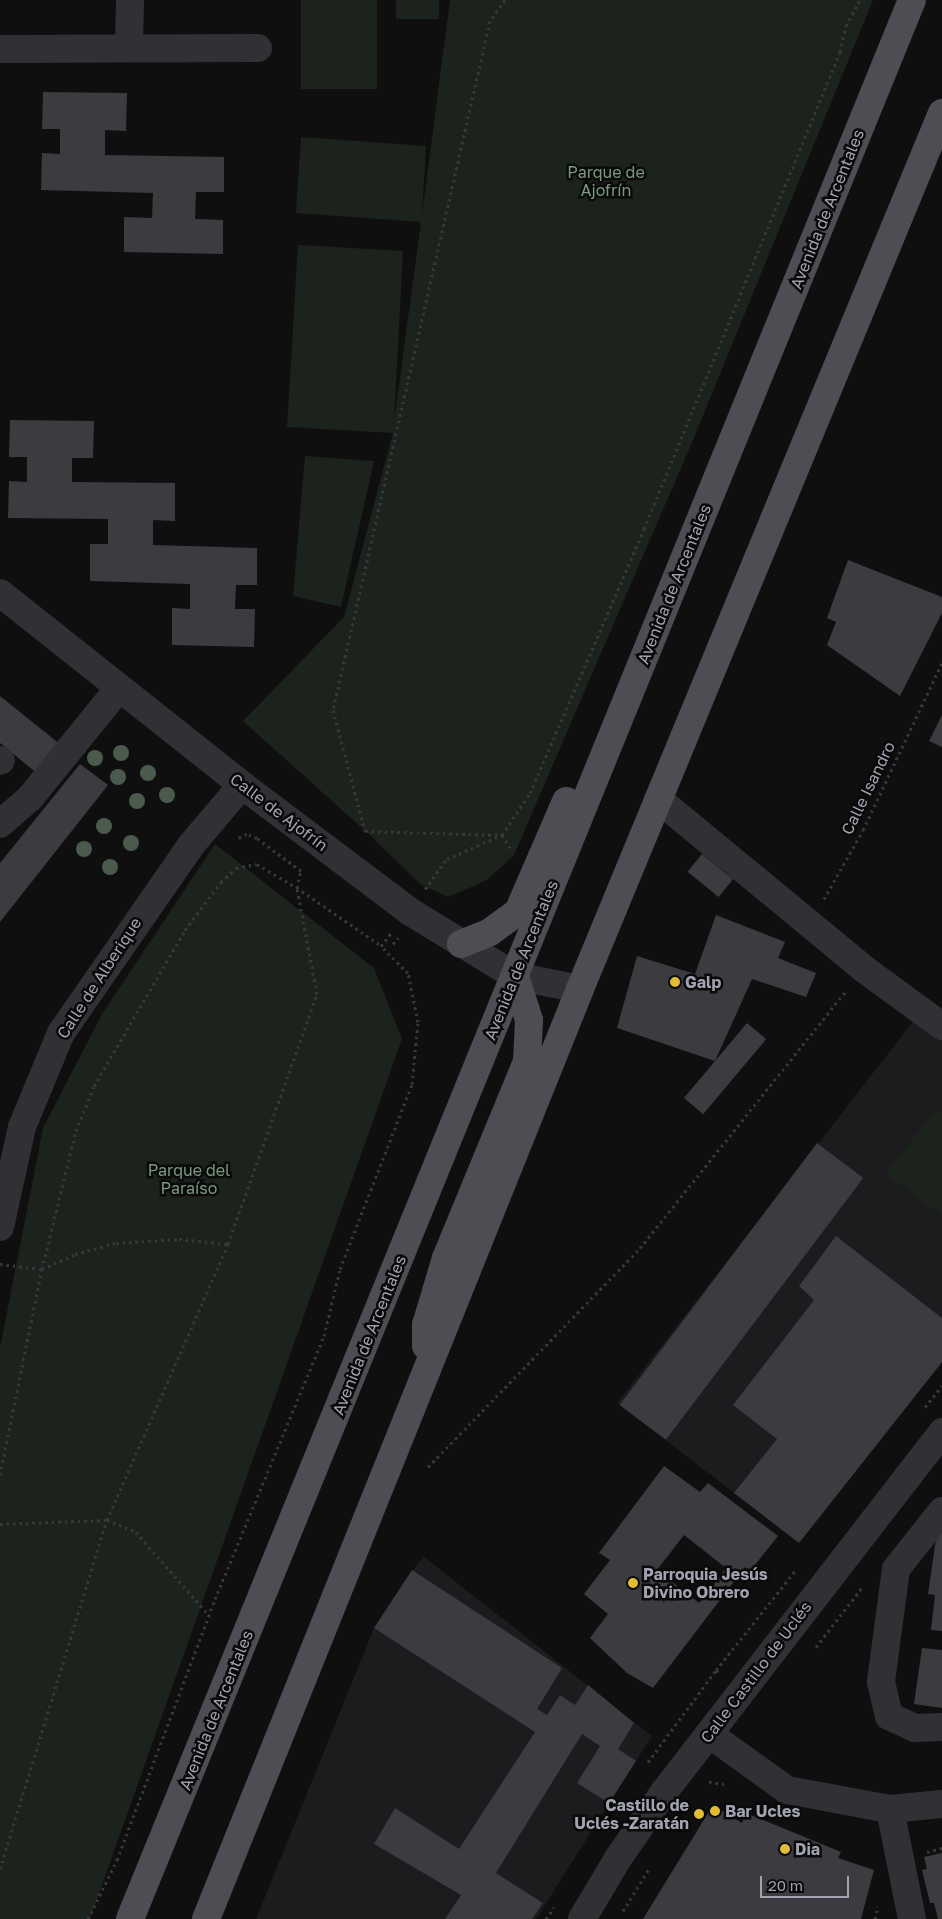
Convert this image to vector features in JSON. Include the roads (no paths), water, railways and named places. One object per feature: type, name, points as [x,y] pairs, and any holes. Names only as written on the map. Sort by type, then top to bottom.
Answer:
[{"type":"main road","name":"Avenida de Arcentales","points":[[130,1919],[912,0]]},
{"type":"main road","points":[[206,1919],[580,989],[942,113]]},
{"type":"main road","points":[[461,944],[490,932],[518,912],[578,771],[604,757]]},
{"type":"main road","points":[[426,1373],[426,1325],[446,1258],[527,1061],[529,1020],[515,976]]},
{"type":"street","points":[[129,48],[130,0]]},
{"type":"street","points":[[0,49],[258,48]]},
{"type":"street","name":"Calle de Ajofrín","points":[[0,594],[242,785],[409,911],[515,976],[580,989]]},
{"type":"street","points":[[0,824],[30,798],[119,688]]},
{"type":"street","name":"Calle de Alberique","points":[[0,1227],[22,1127],[61,1033],[192,844],[242,785]]},
{"type":"street","points":[[658,800],[811,922],[864,968],[942,1026]]},
{"type":"street","name":"Calle Castillo de Uclés","points":[[582,1919],[619,1857],[709,1734],[942,1432]]},
{"type":"street","points":[[942,1511],[896,1569],[881,1682],[889,1716],[915,1728],[942,1727]]},
{"type":"street","points":[[709,1734],[787,1790],[890,1808],[942,1804]]},
{"type":"street","points":[[890,1808],[912,1919]]},
{"type":"place","name":"Galp","points":[[675,982]]},
{"type":"place","name":"Parroquia Jesús Divino Obrero","points":[[633,1583]]},
{"type":"place","name":"Bar Ucles","points":[[715,1811]]},
{"type":"place","name":"Castillo de Uclés -Zaratán","points":[[699,1814]]},
{"type":"place","name":"Dia","points":[[785,1849]]},
{"type":"park label","name":"Parque de Ajofrín","points":[[606,181]]},
{"type":"park label","name":"Parque del Paraíso","points":[[189,1179]]}]
